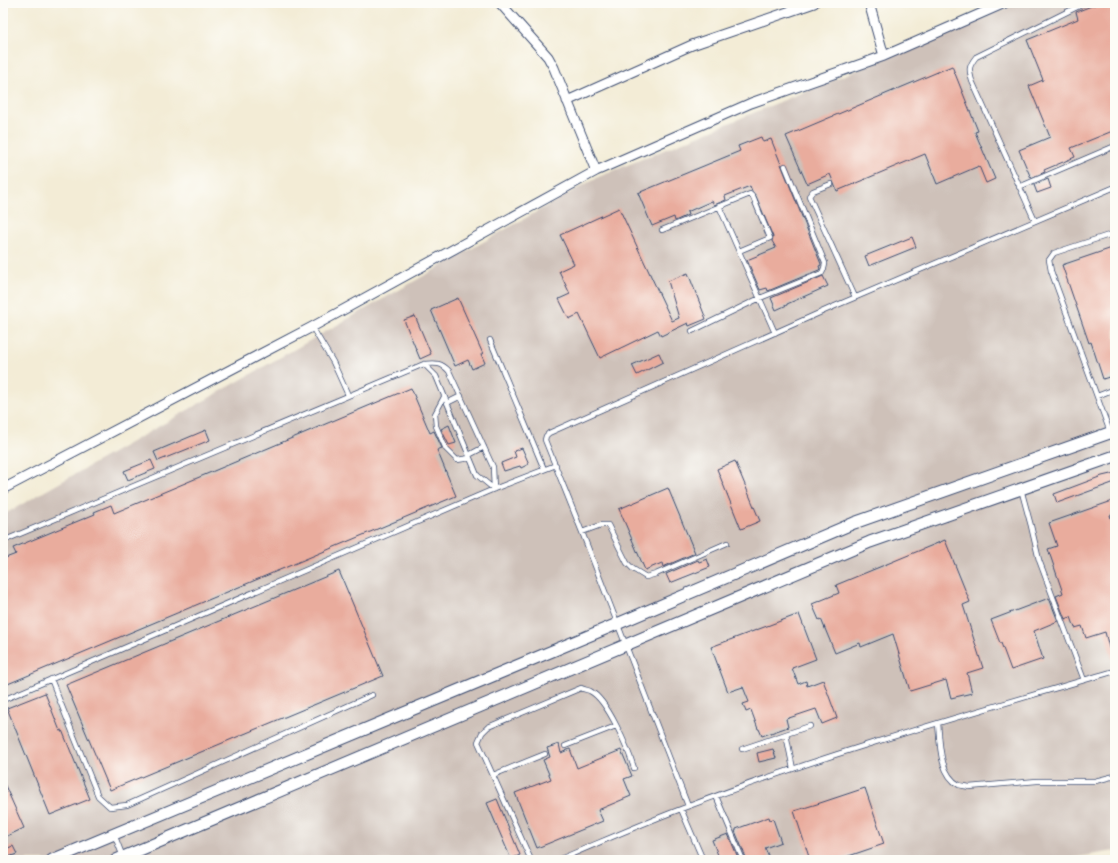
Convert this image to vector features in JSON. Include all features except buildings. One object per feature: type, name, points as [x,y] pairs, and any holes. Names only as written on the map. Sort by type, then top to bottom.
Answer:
[{"type":"street","points":[[500,3],[548,57],[554,68],[596,171]]},
{"type":"street","points":[[567,101],[692,45],[814,3]]},
{"type":"street","points":[[868,3],[884,56]]},
{"type":"street","points":[[3,489],[314,330],[596,171],[751,103],[884,56],[1005,3]]},
{"type":"street","points":[[52,860],[617,624],[854,523],[1112,432]]},
{"type":"street","points":[[121,859],[870,542],[1115,456]]},
{"type":"lane","points":[[1035,221],[972,81],[969,70],[971,63],[976,57],[1085,3]]},
{"type":"lane","points":[[1019,187],[1115,146]]},
{"type":"lane","points":[[692,331],[760,298],[822,273],[825,263],[785,166]]},
{"type":"lane","points":[[831,184],[813,191],[809,196],[854,297]]},
{"type":"lane","points":[[688,806],[556,464],[545,440],[546,436],[549,433],[854,297],[1115,187]]},
{"type":"lane","points":[[662,230],[750,194],[753,197],[770,238],[739,251]]},
{"type":"lane","points":[[718,206],[775,333]]},
{"type":"lane","points":[[1112,432],[1096,396],[1048,260],[1054,253],[1115,233]]},
{"type":"lane","points":[[314,330],[333,362],[348,395]]},
{"type":"lane","points":[[490,340],[544,469]]},
{"type":"lane","points":[[3,541],[424,364],[435,363],[444,366],[449,371],[493,467],[494,489]]},
{"type":"lane","points":[[424,364],[436,376],[477,475],[494,489]]},
{"type":"lane","points":[[1096,396],[1115,389]]},
{"type":"lane","points":[[447,403],[461,396]]},
{"type":"lane","points":[[444,397],[435,414],[436,426],[446,449],[457,460],[470,456],[484,447]]},
{"type":"lane","points":[[3,700],[494,489],[556,464]]},
{"type":"lane","points":[[1021,489],[1038,560],[1084,680]]},
{"type":"lane","points":[[582,532],[601,525],[608,525],[627,563],[633,569],[646,577],[728,543]]},
{"type":"lane","points":[[558,860],[688,806],[793,769],[1115,671]]},
{"type":"lane","points":[[51,679],[98,796],[110,807],[127,805],[372,695]]},
{"type":"lane","points":[[531,860],[478,742],[482,733],[488,727],[581,688],[590,691],[601,701],[616,726],[634,768]]},
{"type":"lane","points":[[938,724],[942,759],[947,772],[960,786],[968,787],[1037,781],[1095,781],[1115,776]]},
{"type":"lane","points":[[565,746],[616,726]]},
{"type":"lane","points":[[742,749],[810,726]]},
{"type":"lane","points":[[786,734],[793,769]]},
{"type":"lane","points":[[493,775],[545,754]]},
{"type":"lane","points":[[716,796],[743,860]]},
{"type":"lane","points":[[681,809],[703,860]]},
{"type":"lane","points":[[114,834],[121,859]]},
{"type":"shaded area","points":[[1019,3],[1115,3],[1115,851],[1059,860],[3,860],[3,515],[596,178]]}]
